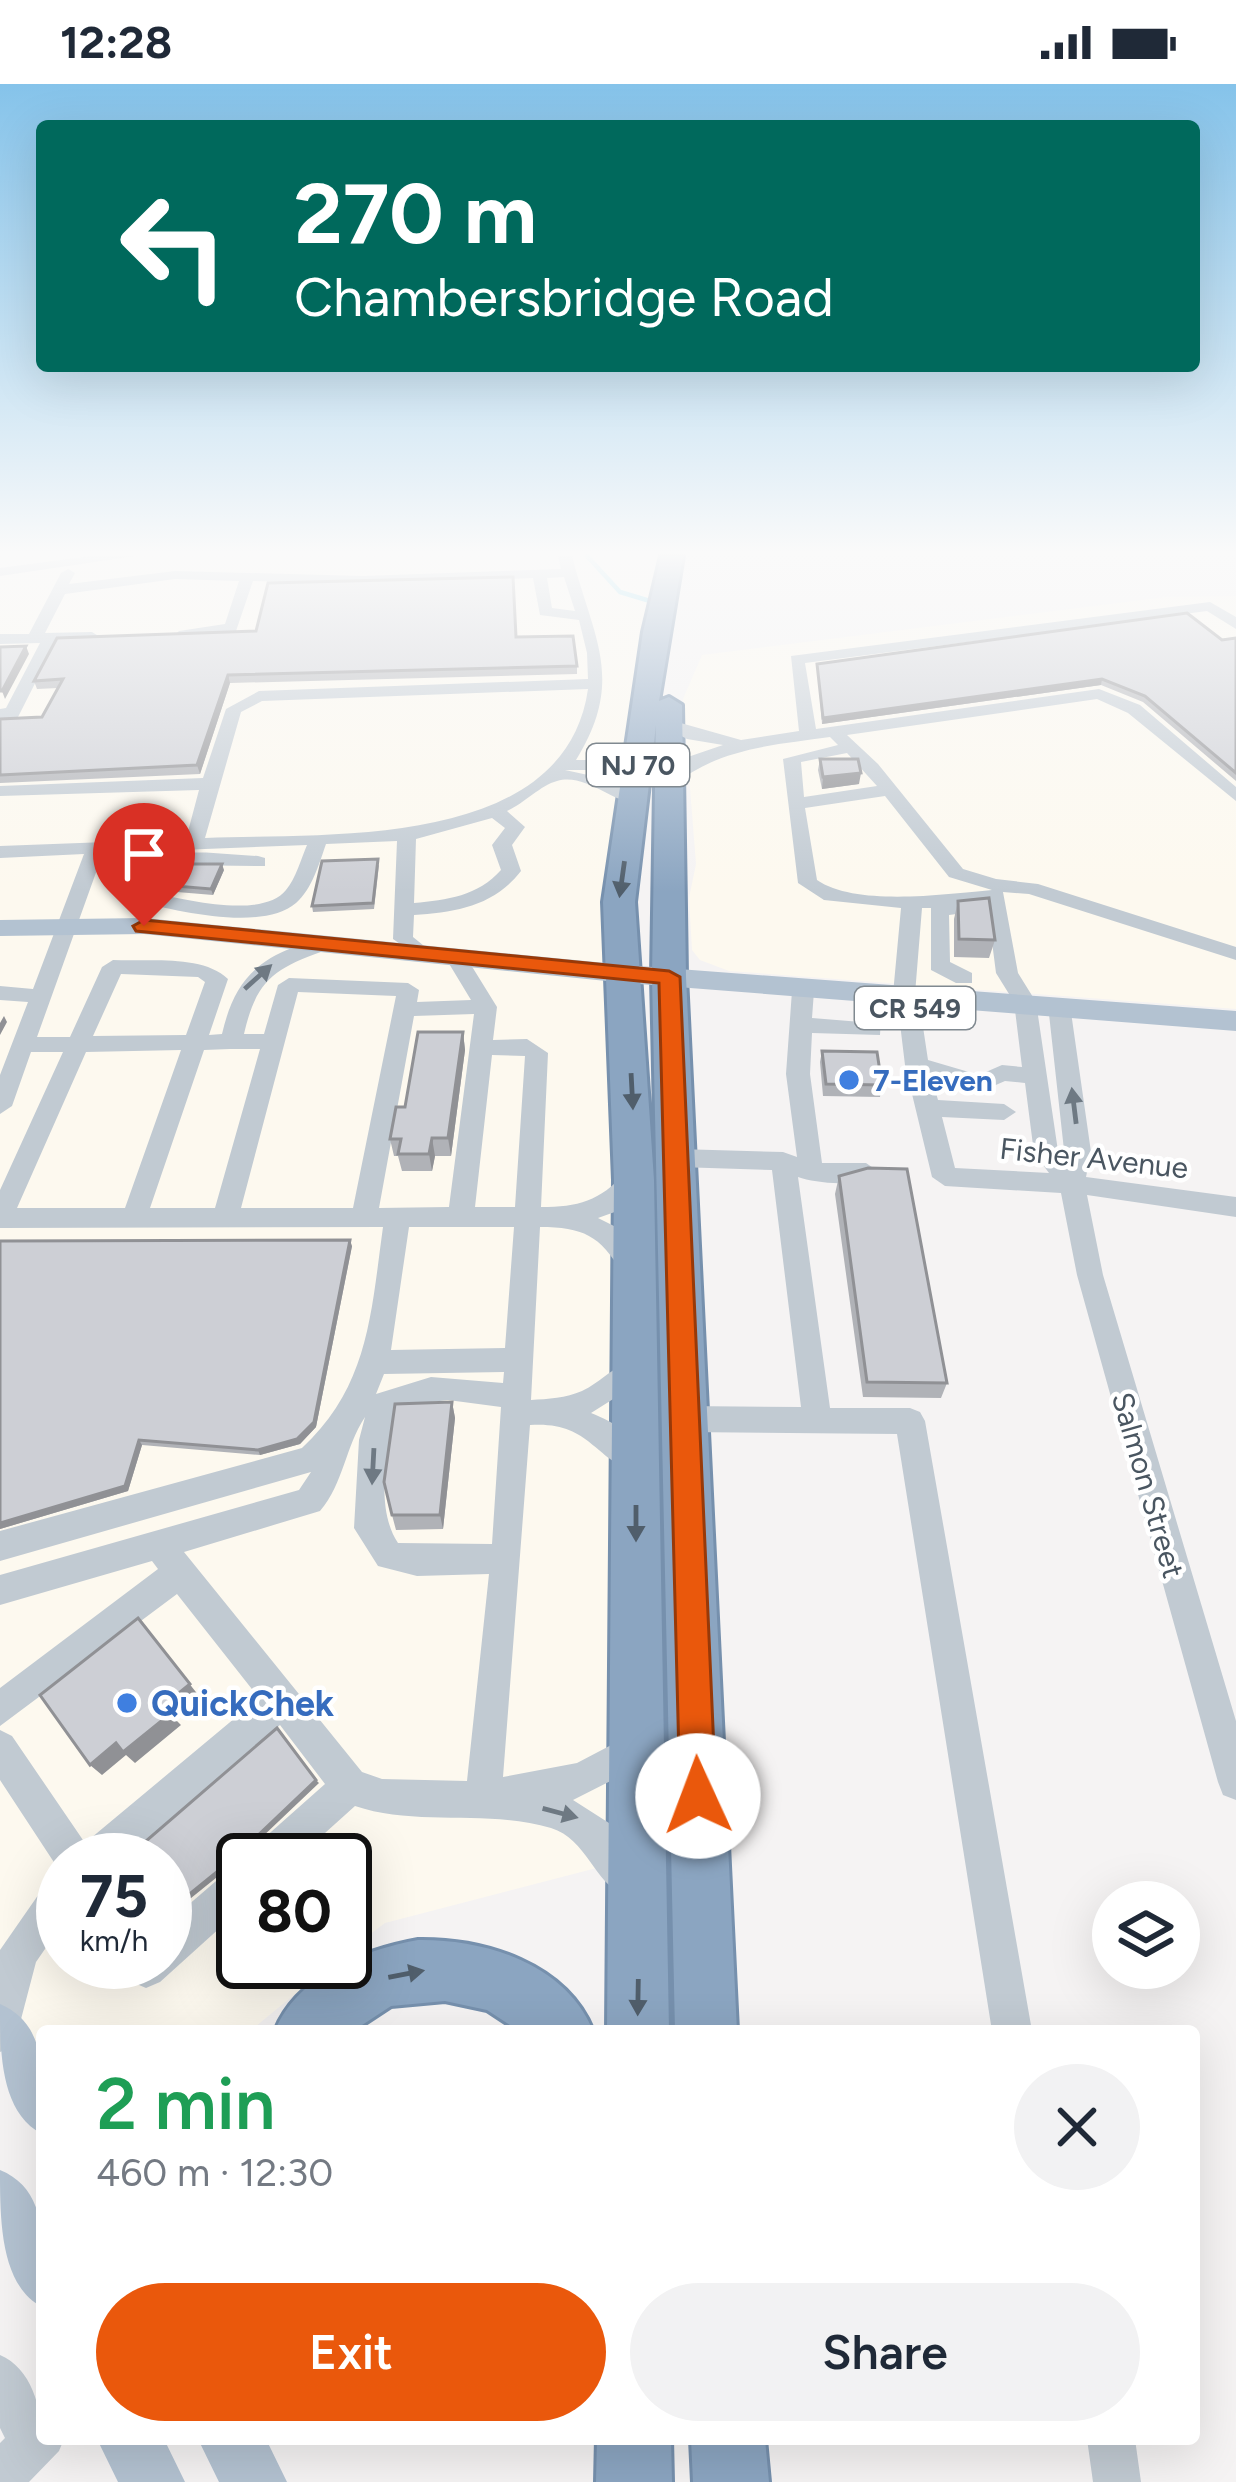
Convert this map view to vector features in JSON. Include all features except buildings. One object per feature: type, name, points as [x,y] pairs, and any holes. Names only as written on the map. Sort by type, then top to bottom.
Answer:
[{"type":"highway","name":"NJ 70","points":[[648,976],[619,902],[650,668]]},
{"type":"highway","name":"NJ 70","points":[[668,668],[668,782],[648,976],[656,1169],[685,1419],[706,2025]]},
{"type":"highway","name":"NJ 70","points":[[638,2025],[634,1271],[656,1169]]},
{"type":"highway","points":[[314,2025],[369,1983],[405,1971],[439,1969],[499,1983],[526,1998],[555,2025]]},
{"type":"highway","points":[[634,2445],[634,2482]]},
{"type":"highway","points":[[728,2445],[731,2482]]},
{"type":"main road","name":"CR 549","points":[[0,928],[144,926],[1026,1013],[1236,1021]]},
{"type":"main road","name":"CR 549","points":[[772,987],[871,1001],[907,1000]]},
{"type":"main road","name":"CR 549","points":[[1062,1016],[1236,1041]]},
{"type":"main road","points":[[0,2031],[36,2095]]},
{"type":"main road","points":[[0,2199],[36,2266]]},
{"type":"main road","points":[[132,2445],[153,2482]]},
{"type":"main road","points":[[233,2445],[255,2482]]},
{"type":"street","points":[[0,714],[12,713],[30,668]]},
{"type":"street","points":[[0,852],[407,836],[472,823],[519,801],[557,769],[591,721],[594,668]]},
{"type":"street","points":[[797,668],[808,735]]},
{"type":"street","points":[[194,843],[234,709],[259,696],[594,684]]},
{"type":"street","points":[[668,782],[691,762],[744,744],[1106,695],[1134,709],[1236,796]]},
{"type":"street","points":[[669,722],[706,739],[744,744]]},
{"type":"street","points":[[833,731],[853,747],[956,873],[995,891]]},
{"type":"street","points":[[853,747],[792,758],[808,883],[824,894],[912,903],[1031,888],[1236,955]]},
{"type":"street","points":[[557,769],[611,765],[639,754]]},
{"type":"street","points":[[557,769],[613,785],[634,799]]},
{"type":"street","points":[[0,791],[183,782],[199,782],[208,789]]},
{"type":"street","points":[[795,798],[889,790]]},
{"type":"street","points":[[795,798],[828,793],[859,796]]},
{"type":"street","points":[[358,948],[402,919],[473,900],[503,882],[511,871],[502,844],[516,827],[496,812]]},
{"type":"street","points":[[272,838],[245,886],[178,905],[144,897],[145,881],[170,859],[245,886],[268,910],[290,898],[319,836]]},
{"type":"street","points":[[407,836],[403,939],[423,954]]},
{"type":"street","points":[[0,1106],[95,850]]},
{"type":"street","points":[[907,962],[946,977],[996,974],[1006,961],[995,891]]},
{"type":"street","points":[[912,903],[907,1000],[928,1108],[1004,1112]]},
{"type":"street","points":[[964,978],[939,965],[939,910],[978,909],[995,918],[1001,930]]},
{"type":"street","points":[[231,1042],[243,990],[284,957],[322,944]]},
{"type":"street","points":[[456,957],[486,1007],[461,1217]]},
{"type":"street","name":"Salmon Street","points":[[1006,961],[1026,1013],[1046,1154],[1072,1184]]},
{"type":"street","points":[[134,1218],[217,979],[202,971],[113,967],[0,1218],[134,1218],[225,1218],[574,1217],[614,1202],[656,1169],[783,1161],[811,1172],[866,1172]]},
{"type":"street","points":[[225,1218],[290,985],[407,990],[364,1217]]},
{"type":"street","points":[[803,991],[798,1074],[811,1172]]},
{"type":"street","points":[[0,993],[39,996]]},
{"type":"street","points":[[802,1025],[872,1030],[871,1001]]},
{"type":"street","points":[[404,1009],[486,1007]]},
{"type":"street","name":"Salmon Street","points":[[1062,1016],[1079,1152],[1072,1184],[1090,1275],[1236,1782]]},
{"type":"street","points":[[26,1045],[274,1041]]},
{"type":"street","points":[[482,1048],[527,1047],[537,1053],[531,1217],[507,1559],[483,1799]]},
{"type":"street","points":[[917,1065],[961,1081],[982,1083],[1003,1072],[1035,1076]]},
{"type":"street","name":"Fisher Avenue","points":[[928,1108],[944,1177],[1072,1184],[1236,1207]]},
{"type":"street","points":[[783,1161],[818,1419]]},
{"type":"street","points":[[0,1590],[169,1558],[309,1501],[322,1486],[336,1440],[374,1375],[397,1217]]},
{"type":"street","points":[[574,1217],[615,1238],[634,1271]]},
{"type":"street","points":[[375,1362],[518,1360]]},
{"type":"street","points":[[555,1412],[599,1401],[635,1371]]},
{"type":"street","points":[[507,1559],[417,1562],[388,1556],[370,1528],[374,1441],[383,1404],[406,1390],[482,1389],[516,1406],[555,1412],[598,1429],[636,1460]]},
{"type":"street","points":[[685,1419],[910,1421],[1011,2025]]},
{"type":"street","points":[[0,1546],[311,1459],[336,1440]]},
{"type":"street","points":[[169,1558],[350,1786],[382,1798],[483,1799],[580,1818],[606,1844],[639,1901]]},
{"type":"street","points":[[0,1709],[169,1558]]},
{"type":"street","points":[[126,1833],[281,1702]]},
{"type":"street","points":[[0,1748],[56,1833]]},
{"type":"street","points":[[483,1799],[582,1780],[638,1749]]},
{"type":"street","points":[[297,1833],[350,1786]]},
{"type":"street","points":[[192,1928],[216,1906]]},
{"type":"street","points":[[0,2031],[18,1954],[36,1929]]},
{"type":"street","points":[[0,2378],[25,2451]]},
{"type":"street","points":[[1112,2445],[1117,2482]]},
{"type":"shaded area","points":[[0,668],[655,668],[619,902],[639,1857],[385,1923],[372,1933],[372,1833],[216,1833],[216,1989],[301,1989],[257,2025],[36,2025],[36,2095],[0,2031]]},
{"type":"shaded area","points":[[696,668],[1236,668],[1236,1009],[729,971],[700,960],[692,950],[689,898],[696,864],[683,699]]},
{"type":"place","name":"7-Eleven","points":[[849,1080]]},
{"type":"place","name":"QuickChek","points":[[127,1703]]},
{"type":"route","points":[[144,926],[669,977],[698,1796]]}]
